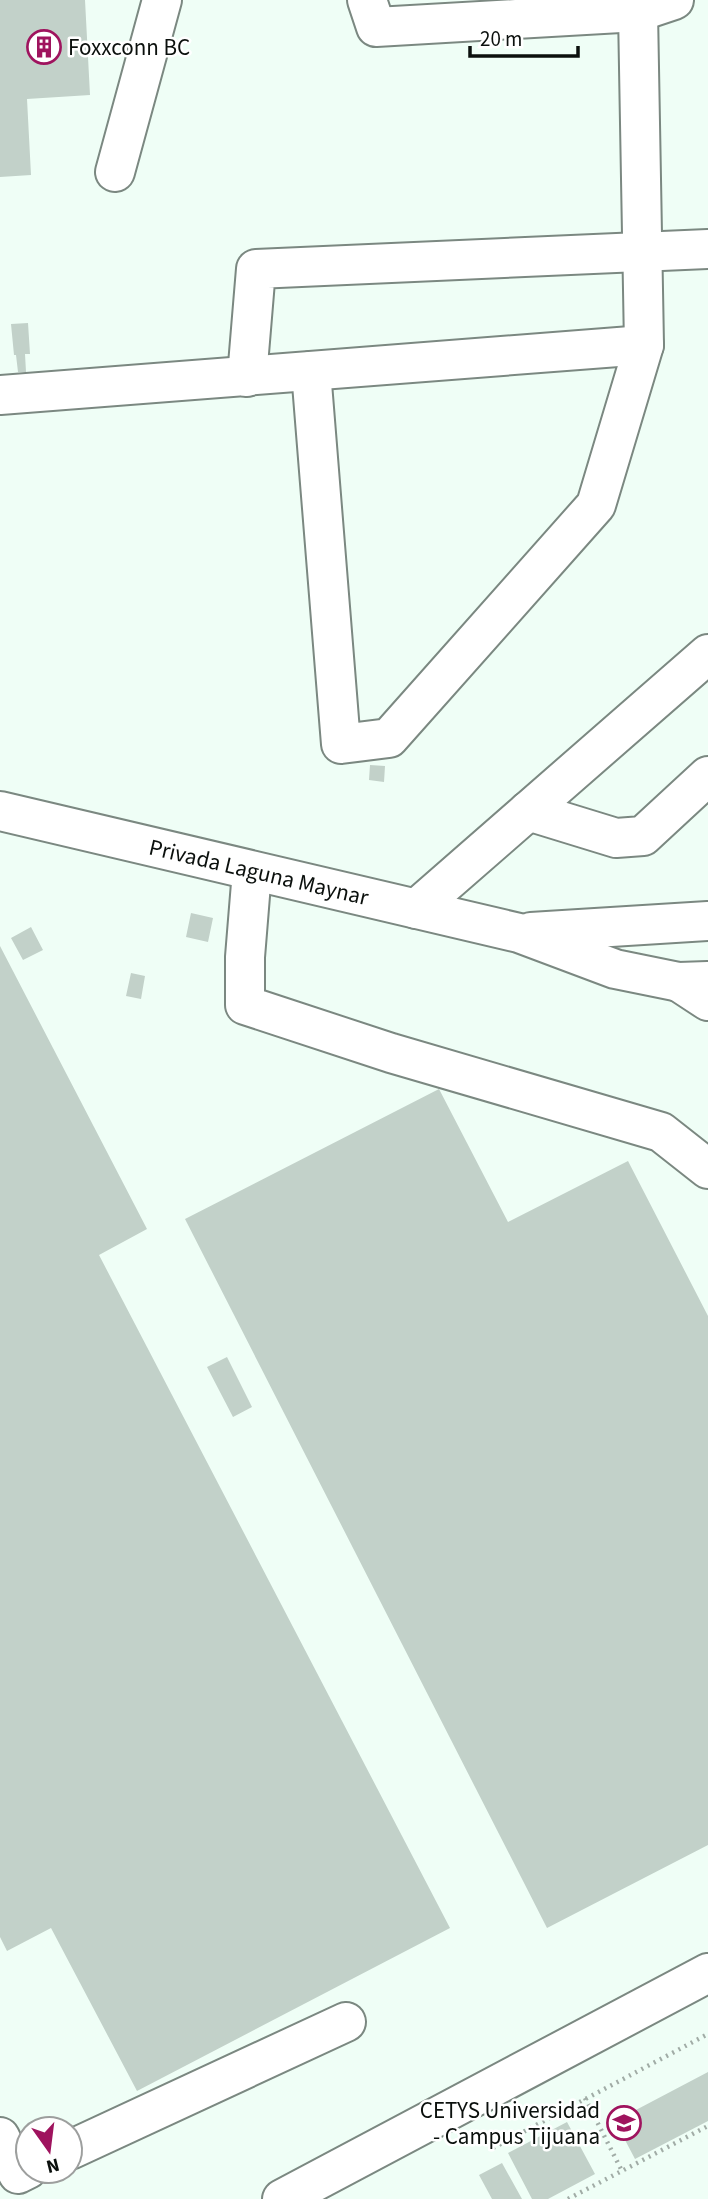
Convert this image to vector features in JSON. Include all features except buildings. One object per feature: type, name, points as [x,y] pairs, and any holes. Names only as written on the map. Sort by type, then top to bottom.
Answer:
[{"type":"main road","points":[[115,172],[162,0]]},
{"type":"main road","points":[[367,0],[376,27],[638,12],[674,0]]},
{"type":"main road","points":[[310,372],[341,744],[389,738],[596,505],[644,345],[638,12]]},
{"type":"main road","points":[[247,377],[257,269],[708,248]]},
{"type":"main road","points":[[0,395],[644,345]]},
{"type":"main road","points":[[416,909],[708,654]]},
{"type":"main road","points":[[528,811],[616,838],[643,836],[708,776]]},
{"type":"main road","name":"Privada Laguna Maynar","points":[[0,811],[519,933],[615,969],[698,988]]},
{"type":"main road","points":[[253,871],[244,957],[245,1005],[391,1053],[661,1132],[708,1169]]},
{"type":"main road","name":"Privada Laguna Maynar","points":[[519,933],[708,921]]},
{"type":"main road","points":[[282,2199],[708,1973]]},
{"type":"main road","points":[[84,2144],[346,2022]]},
{"type":"main road","points":[[0,2137],[14,2166]]},
{"type":"path","points":[[494,2148],[708,2034]]},
{"type":"path","points":[[585,2098],[622,2171]]},
{"type":"path","points":[[568,2199],[708,2126]]},
{"type":"place","name":"Foxxconn BC","points":[[44,47]]},
{"type":"place","name":"CETYS Universidad - Campus Tijuana","points":[[624,2123]]}]
